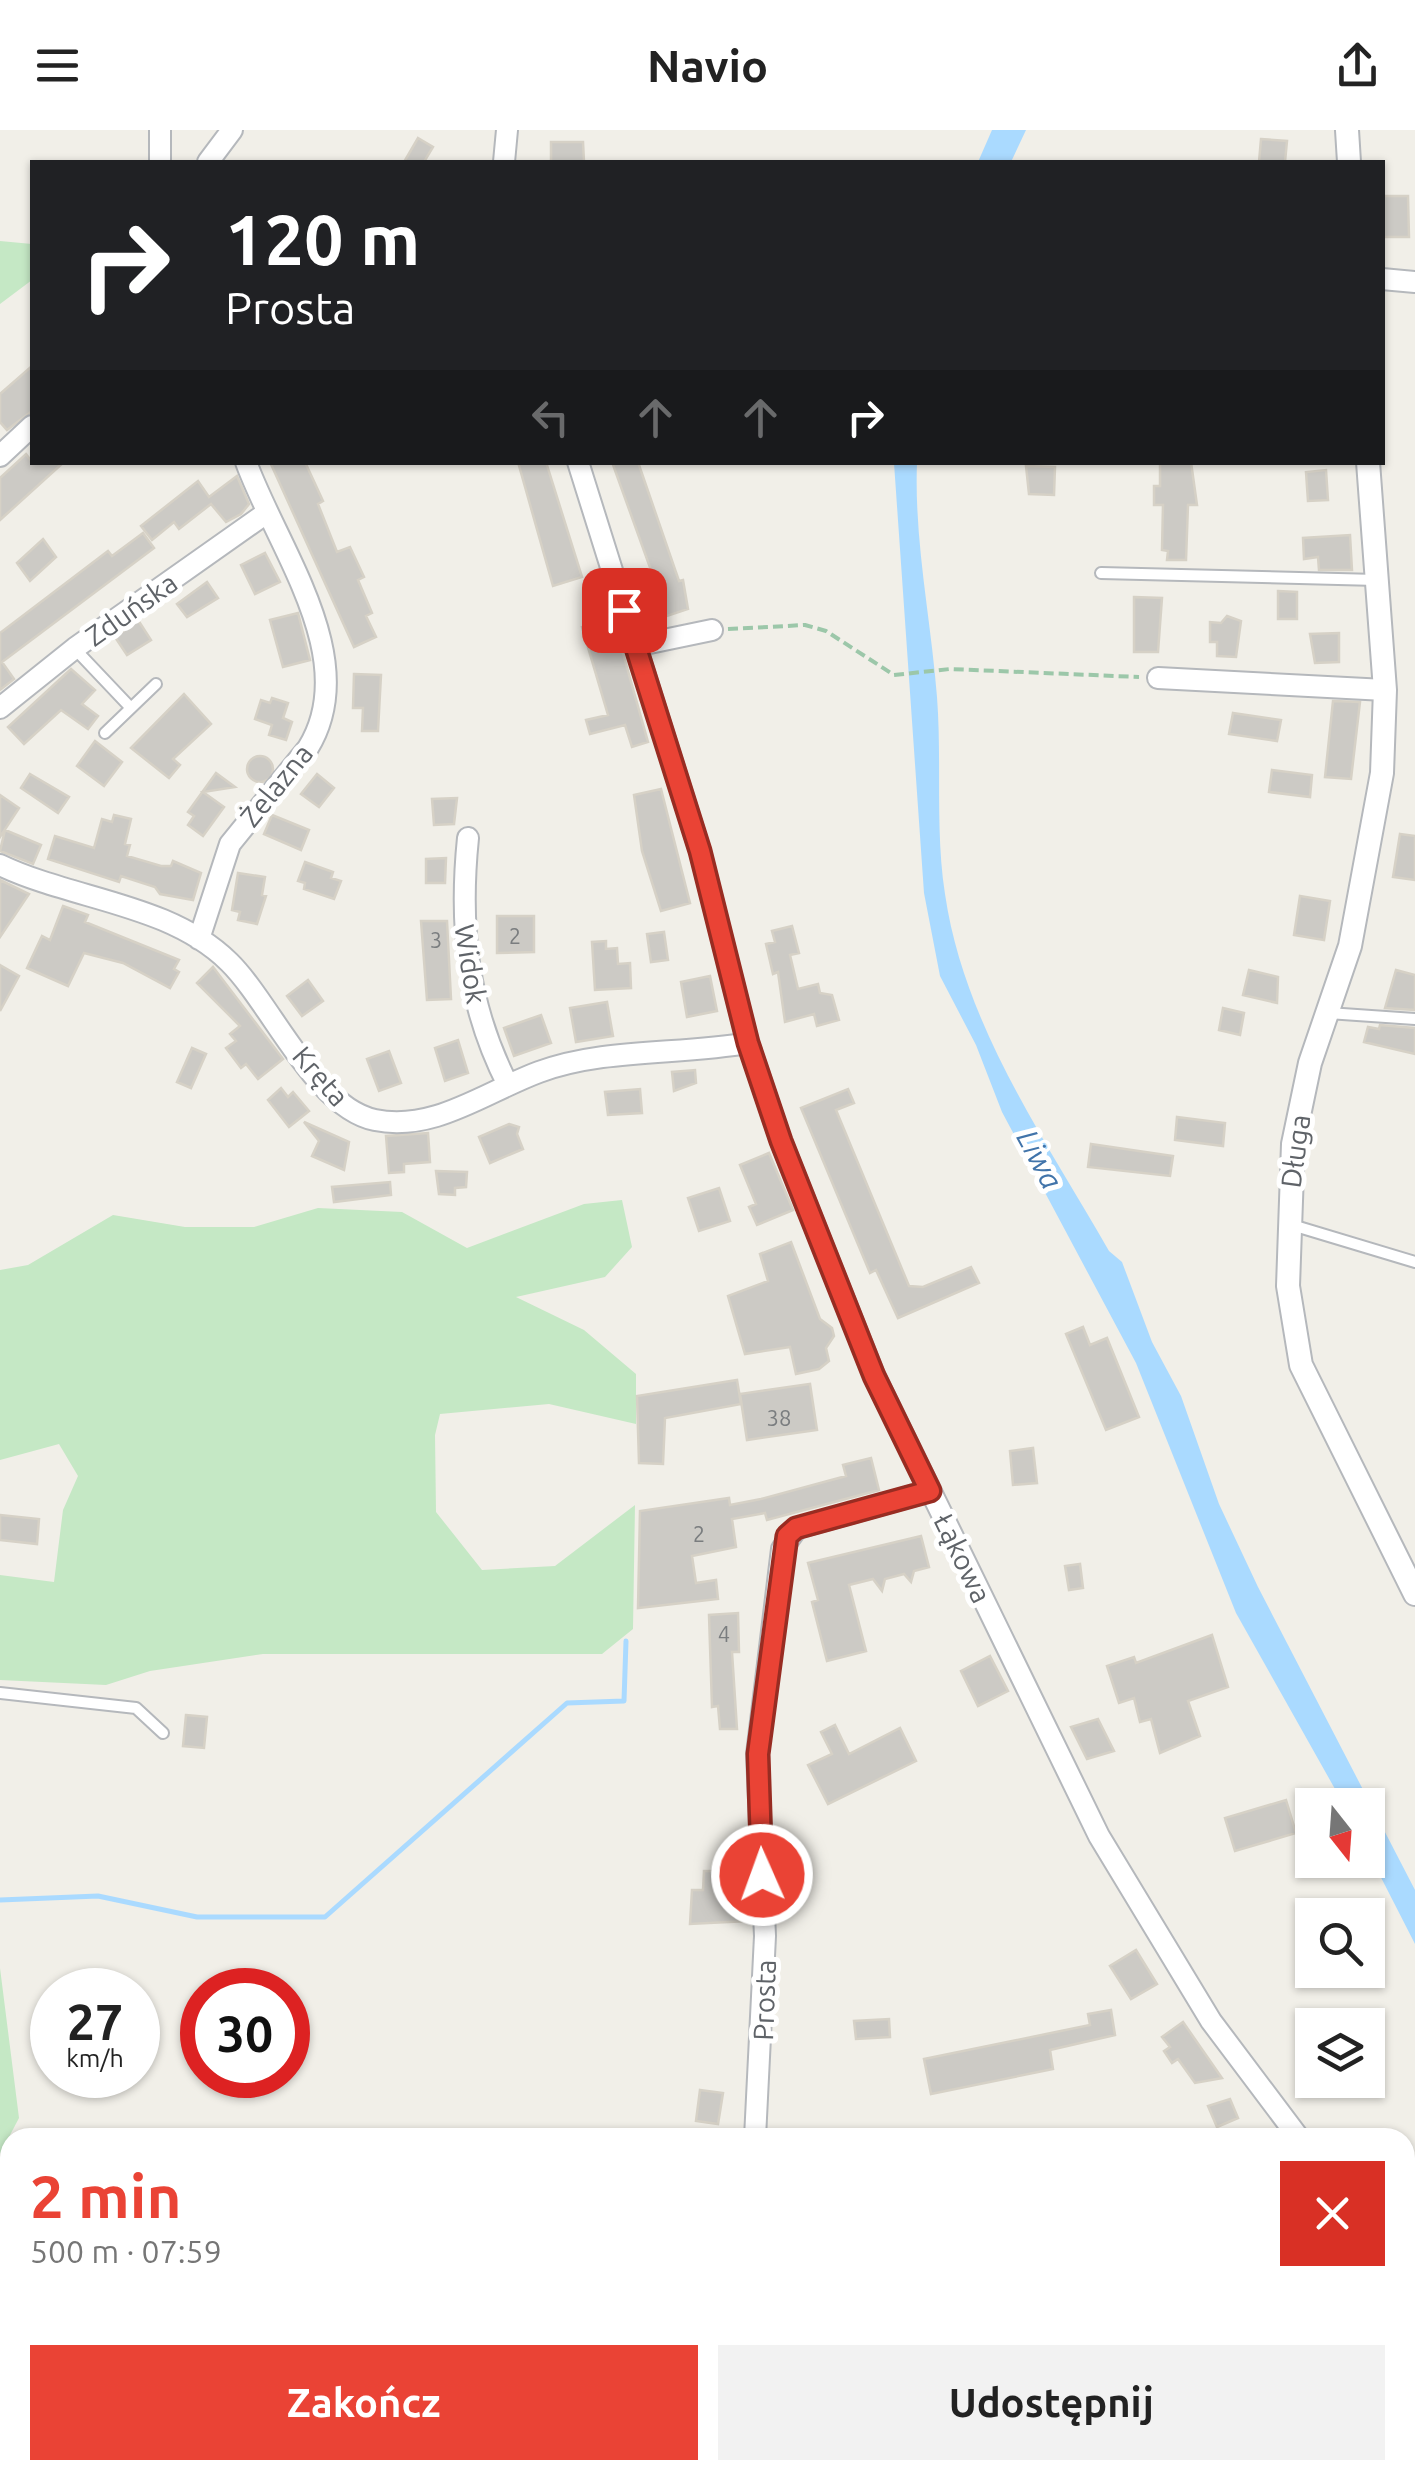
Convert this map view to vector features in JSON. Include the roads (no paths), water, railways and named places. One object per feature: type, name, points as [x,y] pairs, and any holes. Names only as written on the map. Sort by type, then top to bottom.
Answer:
[{"type":"street","points":[[160,130],[160,160]]},
{"type":"street","points":[[210,160],[232,130]]},
{"type":"street","points":[[504,160],[507,130]]},
{"type":"street","points":[[1347,130],[1349,160]]},
{"type":"street","points":[[1385,280],[1415,282]]},
{"type":"street","points":[[0,456],[30,428]]},
{"type":"street","name":"Żelazna","points":[[199,939],[230,844],[308,748],[318,730],[327,690],[320,636],[247,465]]},
{"type":"street","name":"Łąkowa","points":[[579,465],[700,851],[748,1043],[781,1141],[874,1376],[1117,1868],[1211,2021],[1291,2128]]},
{"type":"street","name":"Długa","points":[[1368,465],[1385,690],[1375,824],[1350,946],[1310,1062],[1293,1144],[1288,1225],[1290,1318],[1301,1365],[1415,1594]]},
{"type":"street","name":"Zduńska","points":[[0,708],[75,648],[265,514]]},
{"type":"street","points":[[635,646],[712,630]]},
{"type":"street","points":[[1158,678],[1385,690]]},
{"type":"street","name":"Widok","points":[[468,838],[462,890],[466,957],[488,1045],[508,1085]]},
{"type":"street","name":"Kręta","points":[[0,865],[169,923],[199,939],[242,976],[345,1108],[370,1119],[400,1123],[433,1119],[508,1085],[581,1061],[748,1043]]},
{"type":"street","name":"Prosta","points":[[756,2128],[766,1936],[758,1754],[782,1549],[796,1528],[930,1491]]},
{"type":"lane","points":[[1101,574],[1378,580]]},
{"type":"lane","points":[[75,648],[130,707]]},
{"type":"lane","points":[[105,733],[156,684]]},
{"type":"lane","points":[[1327,1012],[1415,1020]]},
{"type":"lane","points":[[1288,1225],[1415,1262]]},
{"type":"lane","points":[[0,1693],[136,1708],[163,1733]]},
{"type":"water","points":[[992,130],[1026,130],[1012,160],[979,160]]},
{"type":"water","name":"Liwa","points":[[894,465],[917,465],[920,551],[937,697],[942,870],[955,942],[970,989],[1010,1080],[1109,1251],[1122,1262],[1152,1342],[1181,1396],[1219,1504],[1362,1788],[1334,1788],[1236,1613],[1136,1363],[1002,1112],[976,1045],[940,976],[924,893]]},
{"type":"water","points":[[1385,1832],[1415,1890],[1415,1944],[1381,1878],[1385,1878]]},
{"type":"waterway","points":[[0,1900],[98,1896],[197,1917],[325,1917],[567,1703],[624,1701],[626,1641]]}]
